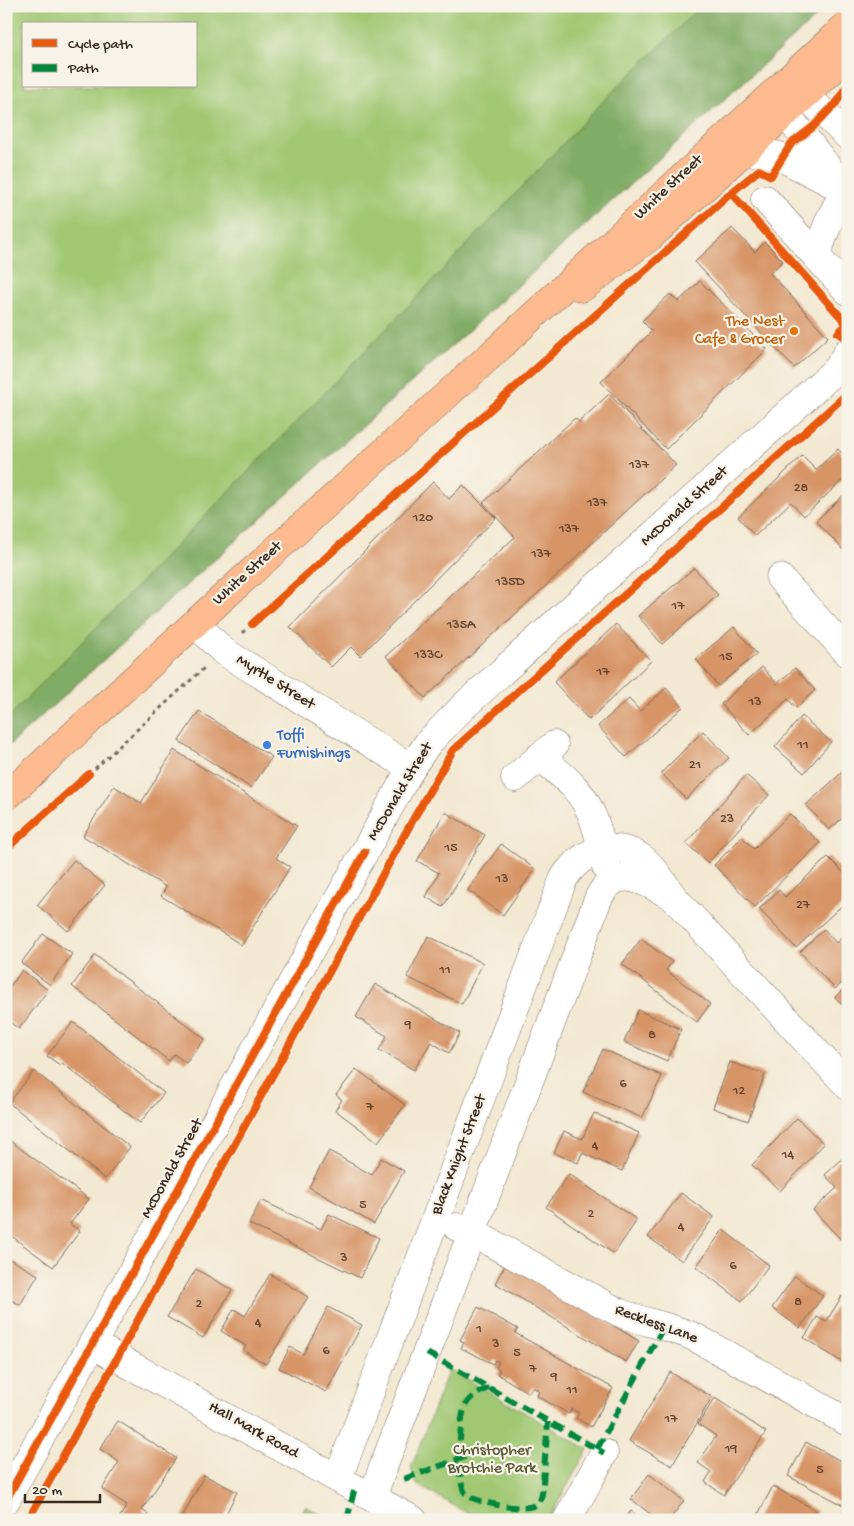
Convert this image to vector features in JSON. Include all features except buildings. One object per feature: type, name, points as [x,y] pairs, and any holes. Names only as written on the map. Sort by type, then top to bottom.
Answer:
[{"type":"main road","name":"White Street","points":[[6,797],[492,354],[792,90],[848,24]]},
{"type":"main road","name":"White Street","points":[[792,90],[848,56]]},
{"type":"main road","name":"White Street","points":[[492,354],[650,237],[785,113]]},
{"type":"street","points":[[846,191],[785,113],[792,90],[848,136]]},
{"type":"street","points":[[743,151],[779,156],[846,191]]},
{"type":"street","points":[[816,256],[829,221],[846,191]]},
{"type":"street","points":[[765,199],[848,291]]},
{"type":"street","name":"McDonald Street","points":[[6,1500],[411,768],[428,743],[464,706],[838,368],[846,354]]},
{"type":"street","points":[[780,578],[848,653]]},
{"type":"street","name":"Myrtle Street","points":[[195,623],[223,651],[411,768]]},
{"type":"street","points":[[372,1497],[596,903],[601,893],[611,882],[595,824],[584,800],[547,751],[515,778]]},
{"type":"street","name":"Black Knight Street","points":[[338,1478],[563,880],[578,861],[601,850],[622,850],[644,860],[651,866],[675,899],[848,1086]]},
{"type":"street","name":"Black Knight Street","points":[[611,882],[634,877],[675,899]]},
{"type":"street","name":"Reckless Lane","points":[[436,1219],[473,1233],[618,1312],[640,1321],[684,1332],[848,1422]]},
{"type":"street","name":"Hall Mark Road","points":[[92,1344],[413,1520]]},
{"type":"street","points":[[568,1520],[604,1453]]},
{"type":"path","points":[[252,624],[260,617]]},
{"type":"path","points":[[82,780],[192,680]]},
{"type":"green space","points":[[6,6],[828,6],[6,748]]},
{"type":"green space","points":[[700,6],[828,6],[6,748],[6,720],[374,341],[606,98]]},
{"type":"green space","name":"Christopher Brotchie Park","points":[[449,1369],[588,1449],[548,1520],[479,1520],[416,1484],[411,1468]]},
{"type":"green space","points":[[305,1506],[331,1520],[300,1520]]},
{"type":"marked path","points":[[597,1449],[664,1326]]},
{"type":"marked path","points":[[427,1353],[604,1453]]},
{"type":"marked path","points":[[489,1388],[469,1400],[465,1406],[461,1424],[461,1478],[466,1494],[471,1497],[488,1503],[519,1508],[533,1506],[538,1502],[542,1494],[548,1422]]},
{"type":"marked path","points":[[404,1479],[465,1457]]},
{"type":"marked path","points":[[347,1520],[355,1487]]},
{"type":"cycle path","points":[[731,193],[759,170],[771,176],[791,144],[813,127],[836,103],[846,87],[848,88]]},
{"type":"cycle path","points":[[252,624],[731,193],[847,324],[838,333],[848,340]]},
{"type":"cycle path","points":[[28,1520],[453,750],[848,393]]},
{"type":"cycle path","points":[[6,849],[89,774]]},
{"type":"cycle path","points":[[6,1500],[365,852]]},
{"type":"place","name":"The Nest Cafe & Grocer","points":[[794,331]]},
{"type":"place","name":"Toffi Furnishings","points":[[267,745]]}]
